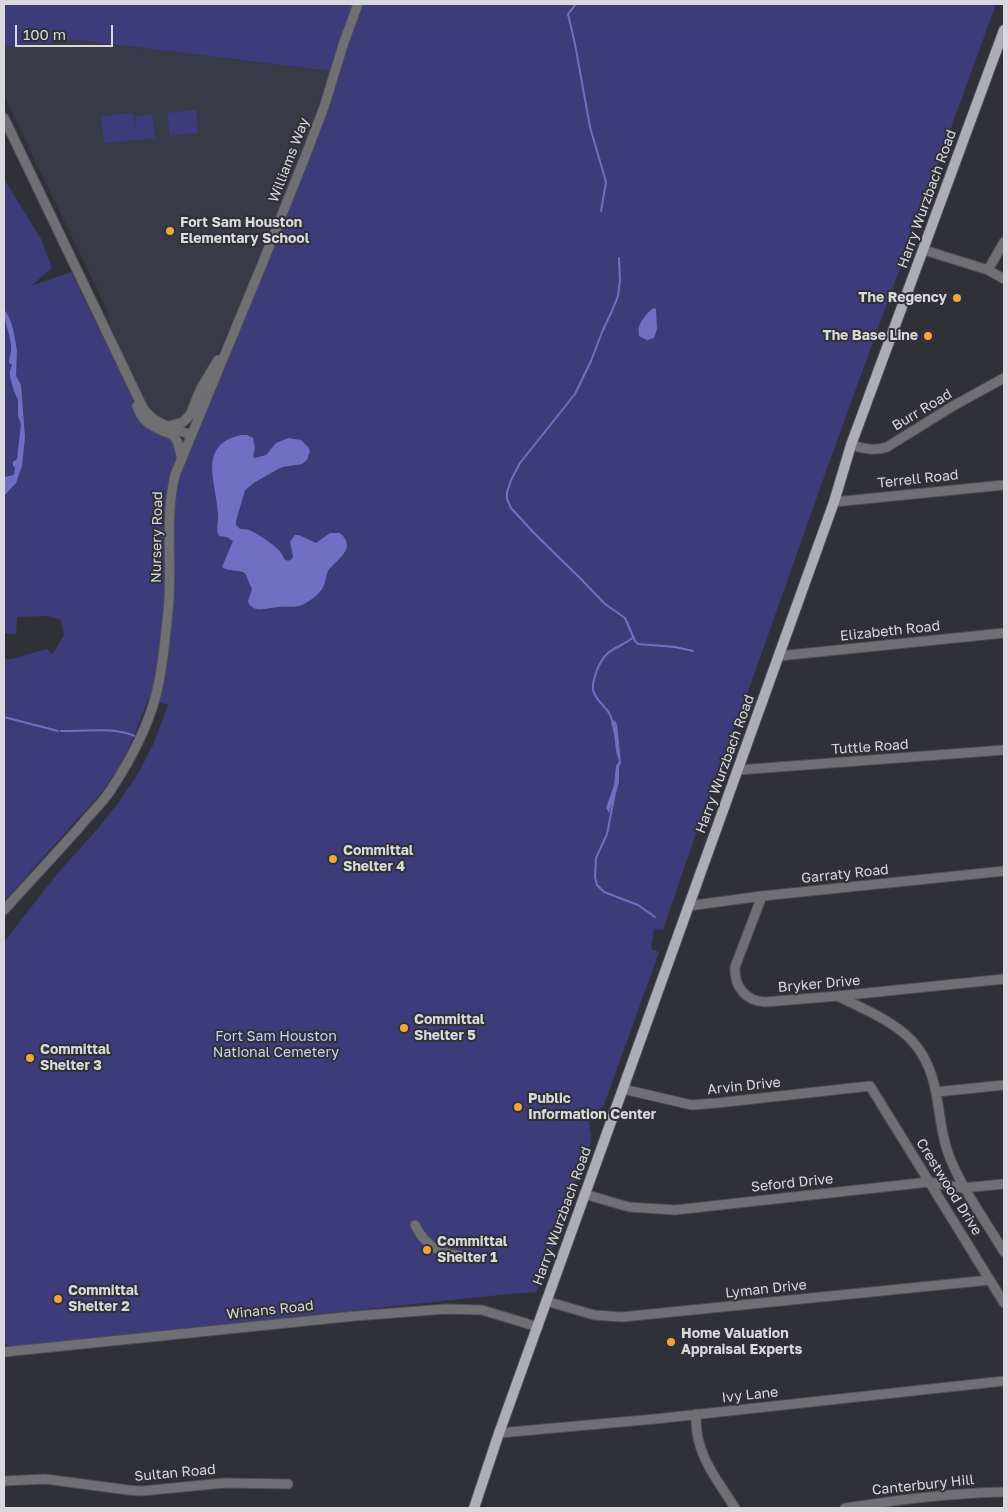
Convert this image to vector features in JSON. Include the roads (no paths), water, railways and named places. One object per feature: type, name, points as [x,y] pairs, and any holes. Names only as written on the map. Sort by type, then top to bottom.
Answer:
[{"type":"main road","name":"Harry Wurzbach Road","points":[[474,1508],[498,1433],[834,502],[851,445],[1004,30]]},
{"type":"street","name":"Williams Way","points":[[191,435],[305,158],[358,4]]},
{"type":"street","points":[[4,118],[142,408],[150,417],[191,435]]},
{"type":"street","points":[[988,270],[1004,242]]},
{"type":"street","points":[[924,250],[988,270],[1004,279]]},
{"type":"street","points":[[169,426],[183,422],[190,415],[208,376],[227,348]]},
{"type":"street","name":"Burr Road","points":[[851,445],[872,450],[887,447],[1004,378]]},
{"type":"street","points":[[136,395],[141,416],[150,424],[173,436],[181,457]]},
{"type":"street","name":"Nursery Road","points":[[4,910],[69,840],[109,792],[132,755],[145,725],[156,695],[162,661],[171,578],[170,495],[181,457],[191,435]]},
{"type":"street","name":"Terrell Road","points":[[834,502],[1004,485]]},
{"type":"street","name":"Elizabeth Road","points":[[779,656],[1004,633]]},
{"type":"street","name":"Tuttle Road","points":[[738,770],[1004,750]]},
{"type":"street","name":"Garraty Road","points":[[688,906],[762,896],[1004,871]]},
{"type":"street","name":"Bryker Drive","points":[[762,896],[735,967],[737,984],[743,994],[753,1000],[762,1002],[838,996],[1004,979]]},
{"type":"street","points":[[838,996],[896,1026],[912,1039],[926,1060],[936,1092],[940,1123],[947,1151],[958,1177],[1004,1252]]},
{"type":"street","points":[[936,1092],[1004,1085]]},
{"type":"street","name":"Arvin Drive","points":[[623,1089],[692,1105],[870,1086]]},
{"type":"street","name":"Crestwood Drive","points":[[870,1086],[1004,1303]]},
{"type":"street","name":"Seford Drive","points":[[584,1194],[629,1207],[675,1210],[929,1182],[965,1188],[1004,1184]]},
{"type":"street","points":[[416,1225],[423,1238],[436,1249],[447,1254],[467,1256]]},
{"type":"street","name":"Lyman Drive","points":[[546,1301],[594,1315],[622,1317],[990,1280]]},
{"type":"street","name":"Winans Road","points":[[4,1352],[346,1316],[446,1309],[482,1310],[538,1326]]},
{"type":"street","name":"Ivy Lane","points":[[498,1433],[1004,1381]]},
{"type":"street","points":[[696,1414],[697,1434],[706,1462],[735,1508]]},
{"type":"street","name":"Sultan Road","points":[[4,1481],[45,1479],[142,1491],[224,1482],[288,1484]]},
{"type":"street","name":"Canterbury Hill","points":[[845,1508],[908,1498],[1004,1492]]},
{"type":"waterway","points":[[576,4],[568,14],[590,127],[606,182],[601,211]]},
{"type":"waterway","points":[[619,258],[620,280],[618,296],[591,361],[575,394],[520,463],[511,480],[507,499],[511,508],[535,534],[605,604],[625,618],[638,644],[675,647],[693,651]]},
{"type":"waterway","points":[[613,724],[609,713],[594,693],[594,680],[604,657],[634,637]]},
{"type":"waterway","points":[[4,717],[58,731]]},
{"type":"waterway","points":[[61,731],[108,730],[135,736]]},
{"type":"waterway","points":[[616,788],[607,834],[596,858],[595,877],[597,885],[604,892],[638,905],[655,917]]},
{"type":"place","name":"Fort Sam Houston Elementary School","points":[[170,231]]},
{"type":"place","name":"The Regency","points":[[957,298]]},
{"type":"place","name":"The Base Line","points":[[928,336]]},
{"type":"place","name":"Committal Shelter 4","points":[[333,859]]},
{"type":"place","name":"Committal Shelter 5","points":[[404,1028]]},
{"type":"place","name":"Committal Shelter 3","points":[[30,1058]]},
{"type":"place","name":"Public Information Center","points":[[518,1107]]},
{"type":"place","name":"Committal Shelter 1","points":[[427,1250]]},
{"type":"place","name":"Committal Shelter 2","points":[[58,1299]]},
{"type":"place","name":"Home Valuation Appraisal Experts","points":[[671,1342]]},
{"type":"park label","name":"Fort Sam Houston National Cemetery","points":[[276,1046]]}]
